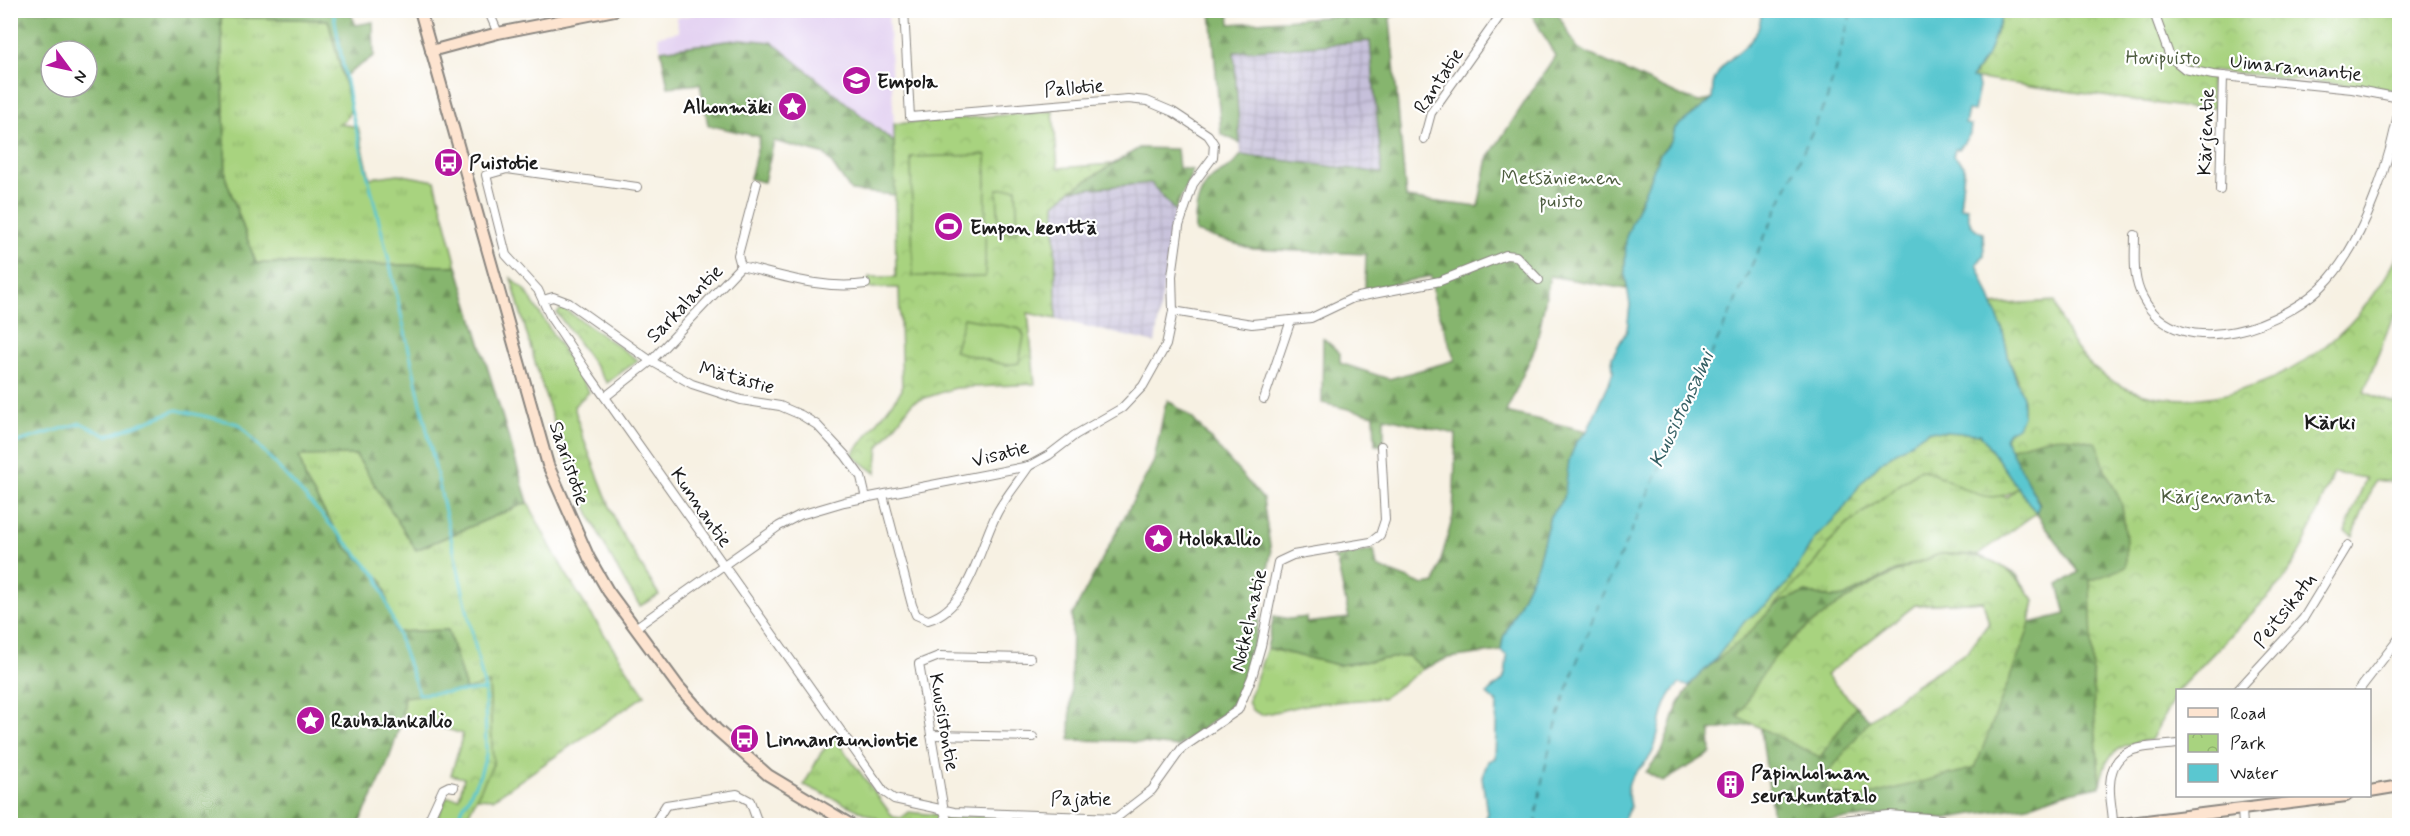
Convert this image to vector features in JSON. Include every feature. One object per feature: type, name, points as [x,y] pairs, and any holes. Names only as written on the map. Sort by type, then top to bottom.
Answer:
[{"type":"main road","name":"Saaristotie","points":[[420,10],[548,465],[589,558],[635,628],[678,686],[733,746],[768,775],[853,825]]},
{"type":"main road","points":[[431,51],[498,33],[615,10]]},
{"type":"main road","points":[[2371,791],[2400,786]]},
{"type":"main road","points":[[2109,825],[2331,797]]},
{"type":"street","points":[[488,10],[498,33]]},
{"type":"street","name":"Pallotie","points":[[904,10],[910,117],[1128,99],[1147,101],[1191,122],[1208,135],[1214,144],[1213,157]]},
{"type":"street","name":"Rantatie","points":[[1424,139],[1431,113],[1504,10]]},
{"type":"street","name":"Uimarannantie","points":[[2153,10],[2168,51],[2178,65],[2193,72],[2352,89],[2400,100]]},
{"type":"street","name":"Kärjentie","points":[[2220,190],[2223,76]]},
{"type":"street","points":[[2135,235],[2138,286],[2149,307],[2164,321],[2192,333],[2215,334],[2250,327],[2279,316],[2318,290],[2329,279],[2345,254],[2379,183],[2395,132],[2400,100]]},
{"type":"street","name":"Visatie","points":[[635,628],[723,565],[800,515],[866,498],[1029,465],[1133,399],[1160,359],[1173,311],[1171,295],[1179,226],[1193,184],[1213,157]]},
{"type":"street","name":"Kunnantie","points":[[637,187],[507,169],[486,176],[506,255],[538,290],[551,318],[605,397],[884,792],[894,799],[944,811]]},
{"type":"street","points":[[741,266],[738,255],[757,183]]},
{"type":"street","points":[[1173,311],[1252,324],[1311,318],[1353,298],[1440,281],[1506,255],[1516,256],[1539,280]]},
{"type":"street","name":"Sarkalantie","points":[[605,397],[651,361],[741,266],[815,284],[845,287],[866,284]]},
{"type":"street","name":"Mätästie","points":[[543,300],[553,297],[569,303],[651,361],[692,384],[716,393],[780,406],[809,420],[827,434],[845,455],[861,477],[866,498]]},
{"type":"street","points":[[1264,399],[1291,320]]},
{"type":"street","name":"Notkelmatie","points":[[1243,701],[1261,646],[1278,562],[1293,555],[1371,542],[1384,528],[1381,446]]},
{"type":"street","points":[[883,495],[912,606],[916,615],[928,620],[939,617],[952,607],[984,545],[998,510],[1029,465]]},
{"type":"street","name":"Peitsikatu","points":[[2239,689],[2303,619],[2349,545]]},
{"type":"street","points":[[2360,689],[2400,637]]},
{"type":"street","name":"Kuusistontie","points":[[949,825],[944,811],[919,664],[939,657],[1030,658]]},
{"type":"street","name":"Pajatie","points":[[944,811],[1116,818],[1152,790],[1182,748],[1238,711],[1243,701]]},
{"type":"street","points":[[931,735],[1033,737]]},
{"type":"street","points":[[2109,825],[2110,787],[2115,762],[2123,753],[2136,748],[2176,744]]},
{"type":"street","points":[[426,825],[443,789],[453,787]]},
{"type":"street","points":[[653,825],[666,805],[737,794],[750,801],[759,825]]},
{"type":"street","points":[[2242,809],[2243,825]]},
{"type":"street","points":[[1785,825],[1889,815],[1943,822]]},
{"type":"shaded area","name":"Empola","points":[[712,11],[888,11],[895,143],[772,42],[742,39],[661,50],[658,36],[679,32],[676,18]]},
{"type":"shaded area","points":[[1370,41],[1382,174],[1241,155],[1234,52]]},
{"type":"shaded area","points":[[1151,183],[1175,211],[1155,343],[1056,319],[1055,204],[1071,190]]},
{"type":"green space","points":[[349,10],[356,25],[373,22],[374,56],[343,77],[328,20],[221,17],[226,179],[256,263],[457,266],[528,502],[416,550],[356,455],[299,456],[306,481],[345,546],[382,580],[395,632],[448,630],[466,690],[404,697],[393,747],[381,779],[358,825],[11,825],[10,11]]},
{"type":"green space","name":"Metsäniemen puisto","points":[[1211,11],[1229,11],[1230,24],[1400,11],[1390,18],[1406,198],[1478,207],[1488,158],[1555,56],[1530,11],[1556,11],[1578,49],[1678,95],[1699,102],[1712,100],[1675,128],[1672,140],[1660,154],[1625,258],[1627,289],[1550,276],[1536,346],[1506,412],[1587,431],[1576,443],[1564,498],[1550,516],[1537,566],[1503,638],[1501,651],[1448,658],[1423,669],[1408,656],[1338,665],[1267,648],[1274,616],[1289,619],[1307,617],[1306,623],[1349,618],[1337,561],[1333,558],[1374,550],[1377,567],[1424,585],[1435,583],[1453,516],[1456,434],[1384,417],[1384,446],[1375,445],[1374,415],[1322,403],[1323,338],[1340,353],[1340,363],[1389,379],[1455,360],[1434,299],[1431,276],[1365,290],[1366,254],[1253,249],[1195,232],[1195,215],[1206,184],[1231,166],[1241,155],[1382,173],[1370,41],[1234,52],[1240,143],[1221,134]]},
{"type":"green space","name":"Hovipuisto","points":[[2004,11],[2399,11],[2399,91],[2211,70],[2211,96],[2216,107],[2197,109],[1972,78],[1988,54]]},
{"type":"green space","points":[[221,17],[328,20],[351,109],[345,121],[338,124],[358,127],[370,178],[398,174],[435,181],[457,266],[256,263],[226,179]]},
{"type":"green space","points":[[742,39],[772,42],[895,143],[895,195],[851,191],[826,155],[774,141],[764,182],[750,179],[760,137],[708,125],[700,84],[668,87],[661,50]]},
{"type":"green space","points":[[1053,111],[1058,168],[1113,164],[1071,190],[1055,204],[1056,319],[1028,313],[1035,384],[955,388],[913,402],[879,447],[876,473],[852,455],[902,390],[899,288],[867,288],[869,277],[896,277],[894,124]]},
{"type":"green space","points":[[1139,148],[1177,149],[1179,168],[1193,170],[1175,211],[1151,183],[1071,190]]},
{"type":"green space","name":"Empon kenttä","points":[[986,155],[985,277],[913,276],[911,157]]},
{"type":"green space","points":[[1016,188],[1018,232],[999,232],[997,189]]},
{"type":"green space","name":"Kärjenranta","points":[[2399,252],[2399,310],[2391,321],[2364,392],[2395,404],[2399,394],[2399,483],[2375,480],[2353,536],[2345,532],[2366,478],[2333,473],[2304,545],[2283,581],[2179,689],[2176,689],[2176,694],[2151,740],[2130,744],[2115,751],[2102,774],[2100,786],[2094,708],[2090,581],[2126,567],[2122,504],[2105,469],[2097,443],[2063,437],[2032,442],[2009,449],[2005,439],[2018,379],[2010,363],[2002,328],[1991,305],[2055,301],[2072,341],[2096,370],[2126,388],[2161,397],[2199,398],[2237,391],[2274,377],[2309,358],[2337,336],[2361,311],[2391,268]]},
{"type":"green space","points":[[511,278],[526,291],[589,392],[574,406],[582,435],[618,527],[659,595],[640,606],[596,529],[579,489],[548,406]]},
{"type":"green space","points":[[563,307],[638,360],[607,383],[557,313]]},
{"type":"green space","points":[[964,318],[1020,329],[1024,336],[1019,363],[1006,365],[954,351]]},
{"type":"green space","points":[[1953,391],[2019,487],[1994,497],[1982,495],[1920,469],[1838,532],[1816,562],[1744,638],[1696,677],[1697,608]]},
{"type":"green space","points":[[1168,400],[1193,419],[1263,499],[1271,553],[1254,646],[1235,700],[1223,713],[1178,747],[1125,741],[1070,740],[1072,616],[1154,461]]},
{"type":"green space","points":[[2062,435],[2098,443],[2105,469],[2122,504],[2126,568],[2094,708],[2100,786],[2064,793],[2028,806],[1941,819],[1889,815],[1774,825],[1760,723],[1710,731],[1711,753],[1663,782],[1646,772],[1662,751],[1678,705],[1699,672],[1744,638],[1768,611],[1783,601],[1806,592],[1824,597],[1844,597],[1900,569],[1940,554],[1978,555],[2016,574],[2034,600],[2030,623],[2066,614],[2058,585],[2079,572],[2036,513],[2039,503],[2009,449],[2037,439]],"holes":[[[1983,601],[1989,623],[1968,651],[1912,687],[1870,720],[1825,675],[1915,605]]]},
{"type":"green space","points":[[299,455],[356,455],[416,550],[528,502],[568,577],[645,695],[493,799],[476,798],[493,764],[489,684],[466,690],[448,630],[395,632],[382,580],[345,546],[306,481]]},
{"type":"green space","points":[[1920,469],[1939,473],[1962,487],[2007,497],[2019,487],[2036,513],[1978,555],[1940,554],[1900,569],[1844,597],[1824,597],[1806,592],[1768,611],[1816,562],[1838,532]]},
{"type":"green space","points":[[1940,554],[1971,556],[1994,562],[2014,576],[2034,600],[2028,631],[1975,768],[1858,798],[1828,792],[1828,773],[1870,720],[1912,687],[1968,651],[1989,623],[1983,601],[1915,605],[1826,675],[1856,706],[1820,757],[1738,717],[1771,662],[1813,623],[1874,583]]},
{"type":"green space","points":[[1267,648],[1338,665],[1408,656],[1423,669],[1383,698],[1310,704],[1261,715],[1252,710],[1248,702]]},
{"type":"green space","points":[[489,683],[493,764],[463,825],[434,825],[447,797],[459,798],[464,778],[451,775],[463,734],[402,715],[404,697],[466,690]]},
{"type":"green space","points":[[834,737],[893,817],[901,818],[909,812],[956,817],[995,816],[994,825],[890,825],[804,785],[821,753]]},
{"type":"water","name":"Kuusistonsalmi","points":[[1761,11],[2004,11],[1988,54],[1972,78],[1977,79],[1979,87],[1974,111],[1968,110],[1965,124],[1971,125],[1970,134],[1959,149],[1955,149],[1953,156],[1964,165],[1960,207],[1967,208],[1971,223],[1975,229],[1983,233],[1984,255],[1977,264],[2002,328],[2010,363],[2023,397],[2023,416],[2018,427],[2009,431],[2005,439],[2039,504],[2036,513],[1980,434],[1928,431],[1881,462],[1861,483],[1841,512],[1814,539],[1788,583],[1771,601],[1745,621],[1714,661],[1688,686],[1680,684],[1674,690],[1665,706],[1651,756],[1634,774],[1629,783],[1631,806],[1620,825],[1485,825],[1487,814],[1482,777],[1488,761],[1495,758],[1497,703],[1487,694],[1505,676],[1507,656],[1501,651],[1503,638],[1537,566],[1550,516],[1564,498],[1569,460],[1576,443],[1587,431],[1609,383],[1613,371],[1612,357],[1627,330],[1630,305],[1625,273],[1626,237],[1660,154],[1672,140],[1675,128],[1712,100],[1713,83],[1727,62],[1756,34]]},
{"type":"waterway","points":[[333,10],[351,109],[390,265],[485,690],[486,755],[480,775],[453,826]]},
{"type":"waterway","points":[[10,456],[14,443],[81,423],[107,436],[177,410],[239,424],[377,576],[419,694],[485,690]]},
{"type":"ferry route","points":[[1535,826],[1545,768],[1560,711],[1600,600],[1827,99],[1852,10]]},
{"type":"place","name":"Empola","points":[[856,81]]},
{"type":"place","name":"Alhonmäki","points":[[793,106]]},
{"type":"place","name":"Puistotie","points":[[448,162]]},
{"type":"place","name":"Empon kenttä","points":[[949,227]]},
{"type":"place","name":"Holokallio","points":[[1158,538]]},
{"type":"place","name":"Rauhalankallio","points":[[310,720]]},
{"type":"place","name":"Linnanrauniontie","points":[[745,739]]},
{"type":"place","name":"Papinholman seurakuntatalo","points":[[1730,784]]},
{"type":"district","name":"Kärki","points":[[2330,422]]}]
